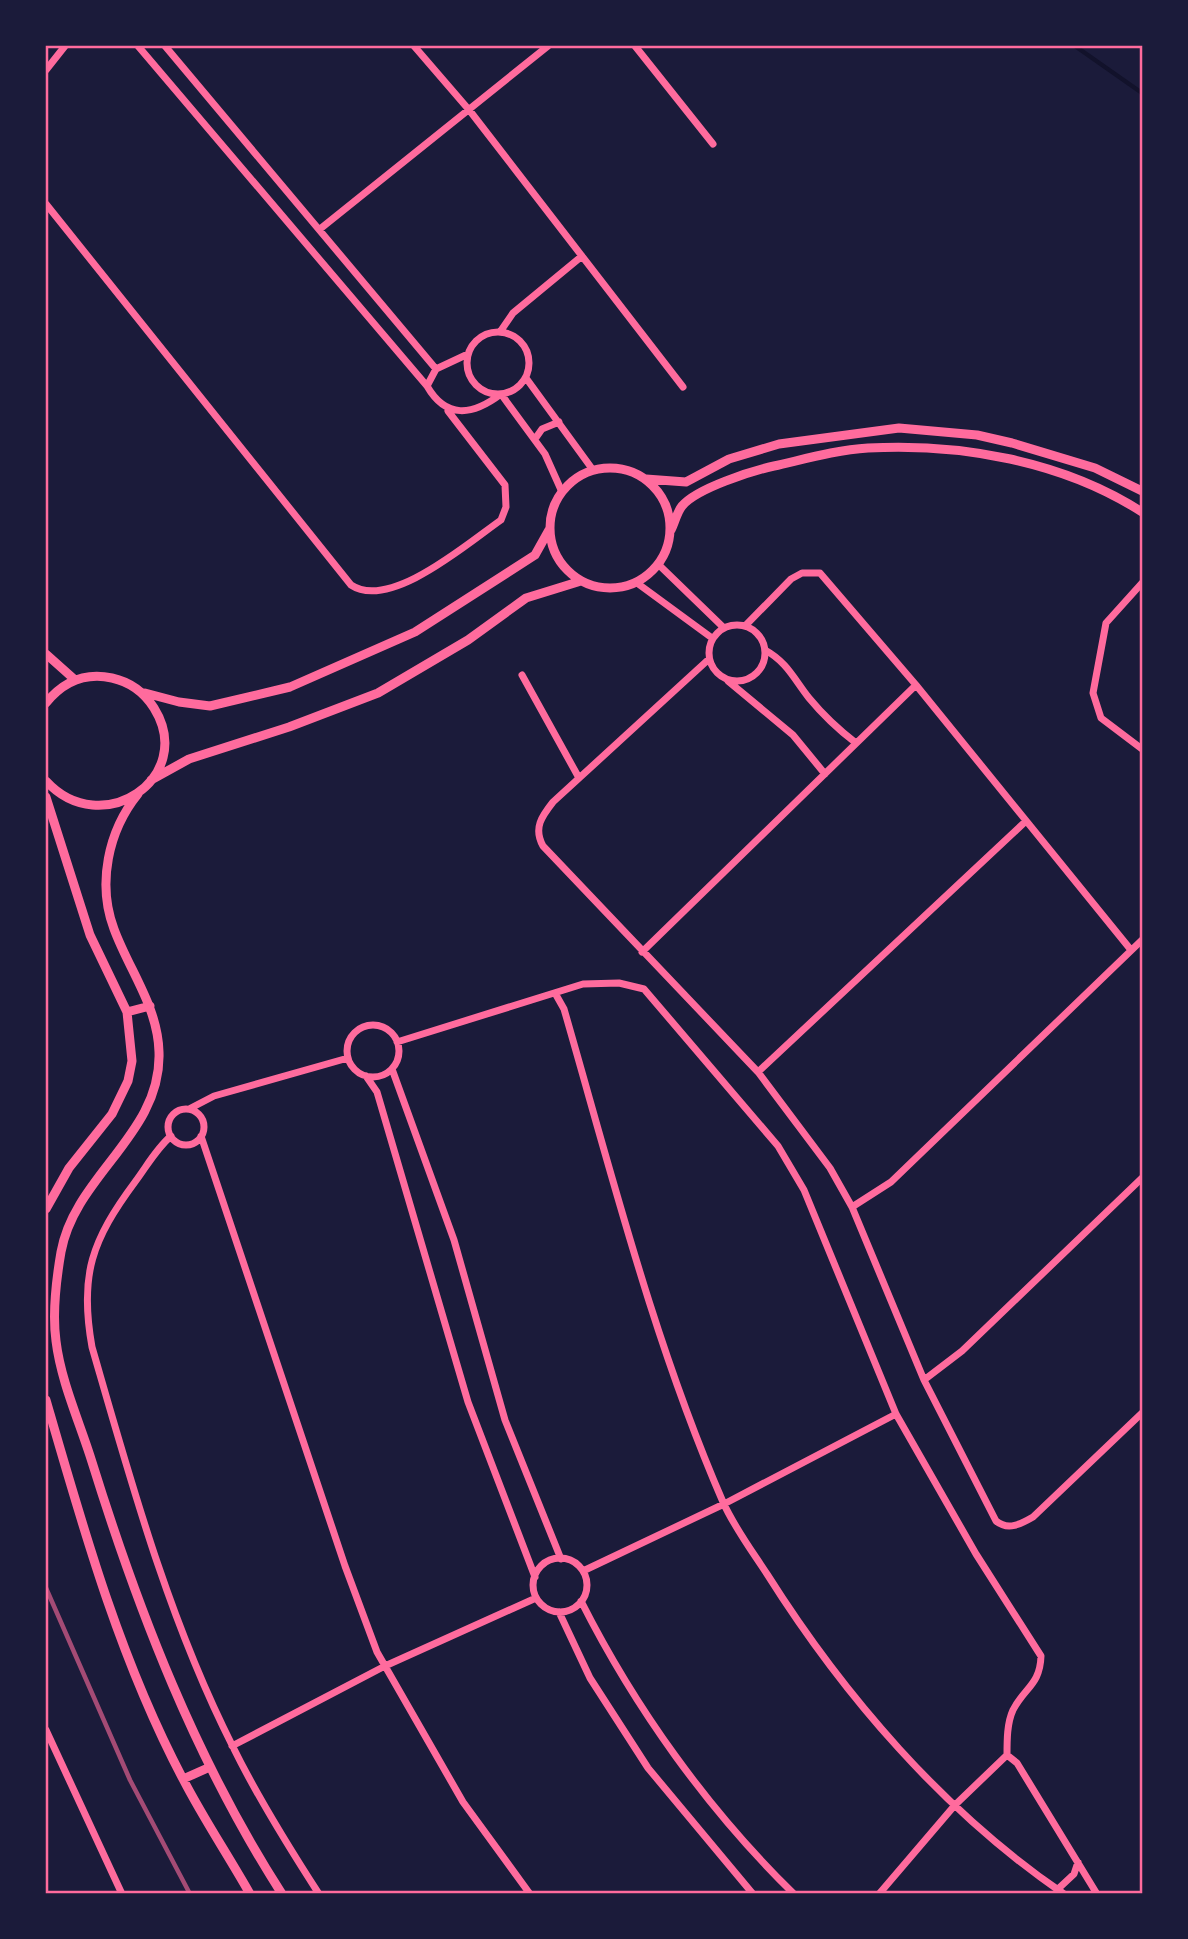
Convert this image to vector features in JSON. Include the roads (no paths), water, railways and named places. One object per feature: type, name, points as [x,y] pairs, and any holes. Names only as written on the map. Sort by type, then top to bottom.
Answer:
[{"type":"street","points":[[46,70],[65,46]]},
{"type":"street","points":[[46,204],[343,575],[361,592],[385,592],[430,569],[501,520],[506,507],[505,485],[448,411],[433,397],[427,386],[138,46]]},
{"type":"street","points":[[165,46],[436,369]]},
{"type":"street","points":[[414,46],[470,111],[683,387]]},
{"type":"street","points":[[320,229],[548,46]]},
{"type":"street","points":[[635,46],[713,144]]},
{"type":"street","points":[[427,386],[436,369],[468,354],[480,338],[500,332],[513,313],[582,256]]},
{"type":"street","points":[[468,354],[468,374],[473,383],[491,394],[511,392],[526,378],[529,358],[519,340],[500,332]]},
{"type":"street","points":[[526,378],[593,470]]},
{"type":"street","points":[[448,411],[484,405],[501,394]]},
{"type":"street","points":[[501,394],[535,439],[555,472],[562,492]]},
{"type":"street","points":[[535,439],[542,429],[559,422]]},
{"type":"street","points":[[646,479],[686,482],[729,459],[779,444],[899,428],[977,435],[1012,443],[1095,468],[1143,491]]},
{"type":"street","points":[[671,530],[683,505],[735,475],[822,454],[866,448],[908,448],[1014,459],[1083,481],[1143,512]]},
{"type":"street","points":[[46,703],[74,679],[103,676],[117,679],[145,693],[179,702],[210,706],[290,687],[415,632],[534,555],[549,530],[554,504],[562,492],[579,477],[593,470],[611,467],[629,470],[646,479],[660,492],[669,510],[671,530],[668,548],[659,565],[637,583],[609,589],[581,581],[558,560],[549,530]]},
{"type":"street","points":[[659,565],[723,628]]},
{"type":"street","points":[[745,626],[791,579],[802,573],[820,573],[916,685],[1131,950]]},
{"type":"street","points":[[151,780],[189,760],[289,727],[378,693],[468,640],[526,598],[581,581]]},
{"type":"street","points":[[637,583],[712,638]]},
{"type":"street","points":[[1143,583],[1106,624],[1093,693],[1101,718],[1143,749]]},
{"type":"street","points":[[724,678],[750,678],[762,667],[765,650],[759,635],[745,626],[730,624],[712,638],[708,648],[709,659],[724,678],[793,735],[825,774]]},
{"type":"street","points":[[765,650],[782,660],[809,698],[839,730],[856,743]]},
{"type":"street","points":[[46,654],[74,679]]},
{"type":"street","points":[[709,659],[546,811],[539,821],[539,838],[556,862],[758,1072],[830,1168],[852,1207],[924,1380],[987,1508],[1004,1526],[1019,1524],[1033,1517],[1143,1413]]},
{"type":"street","points":[[522,675],[579,778]]},
{"type":"street","points":[[642,952],[916,685]]},
{"type":"street","points":[[145,693],[158,713],[164,740],[159,766],[151,780],[123,812],[108,852],[107,895],[113,927],[150,1006],[159,1049],[156,1088],[131,1135],[91,1184],[69,1226],[59,1266],[55,1329],[60,1360],[116,1540],[171,1686],[210,1767],[282,1894]]},
{"type":"street","points":[[46,781],[67,799],[93,807],[120,803],[138,794]]},
{"type":"street","points":[[46,797],[90,935],[127,1012],[132,1061],[128,1081],[112,1114],[69,1168],[46,1209]]},
{"type":"street","points":[[758,1072],[1026,821]]},
{"type":"street","points":[[852,1207],[891,1182],[1143,940]]},
{"type":"street","points":[[397,1042],[583,984],[604,982],[644,989],[778,1146],[804,1190],[896,1414],[976,1554],[1041,1656],[1040,1674],[1014,1709],[1009,1723],[1007,1755],[955,1805],[879,1894]]},
{"type":"street","points":[[555,993],[564,1009],[665,1353],[724,1504],[806,1635],[861,1705],[955,1805],[1061,1891],[1074,1874],[1078,1862]]},
{"type":"street","points":[[127,1012],[150,1006]]},
{"type":"street","points":[[366,1076],[380,1076],[392,1069],[398,1056],[397,1042],[389,1030],[368,1025],[350,1037],[348,1058],[377,1092],[480,1436],[534,1577],[536,1598],[546,1608],[559,1612],[567,1611],[581,1601],[586,1588],[583,1572],[575,1563],[561,1559],[544,1564],[534,1577]]},
{"type":"street","points":[[171,1136],[170,1119],[178,1111],[189,1109],[214,1096],[348,1058]]},
{"type":"street","points":[[392,1069],[454,1240],[505,1420],[561,1559]]},
{"type":"street","points":[[189,1109],[203,1119],[201,1136],[345,1566],[385,1665],[463,1801],[530,1894]]},
{"type":"street","points":[[171,1136],[186,1144],[201,1136]]},
{"type":"street","points":[[171,1136],[159,1146],[103,1229],[90,1269],[85,1304],[99,1372],[166,1586],[232,1746],[273,1821],[319,1894]]},
{"type":"street","points":[[924,1380],[962,1351],[1143,1178]]},
{"type":"street","points":[[46,1399],[92,1557],[148,1704],[183,1779],[250,1894]]},
{"type":"street","points":[[583,1572],[724,1504],[896,1414]]},
{"type":"street","points":[[232,1746],[385,1665],[536,1598]]},
{"type":"street","points":[[581,1601],[635,1693],[681,1762],[759,1857],[794,1894]]},
{"type":"street","points":[[559,1612],[590,1678],[648,1768],[753,1894]]},
{"type":"street","points":[[46,1730],[122,1894]]},
{"type":"street","points":[[1007,1755],[1017,1763],[1097,1894]]},
{"type":"street","points":[[183,1779],[210,1767]]},
{"type":"waterway","points":[[1075,46],[1142,93]]},
{"type":"railway","points":[[46,1588],[130,1780],[190,1894]]}]
